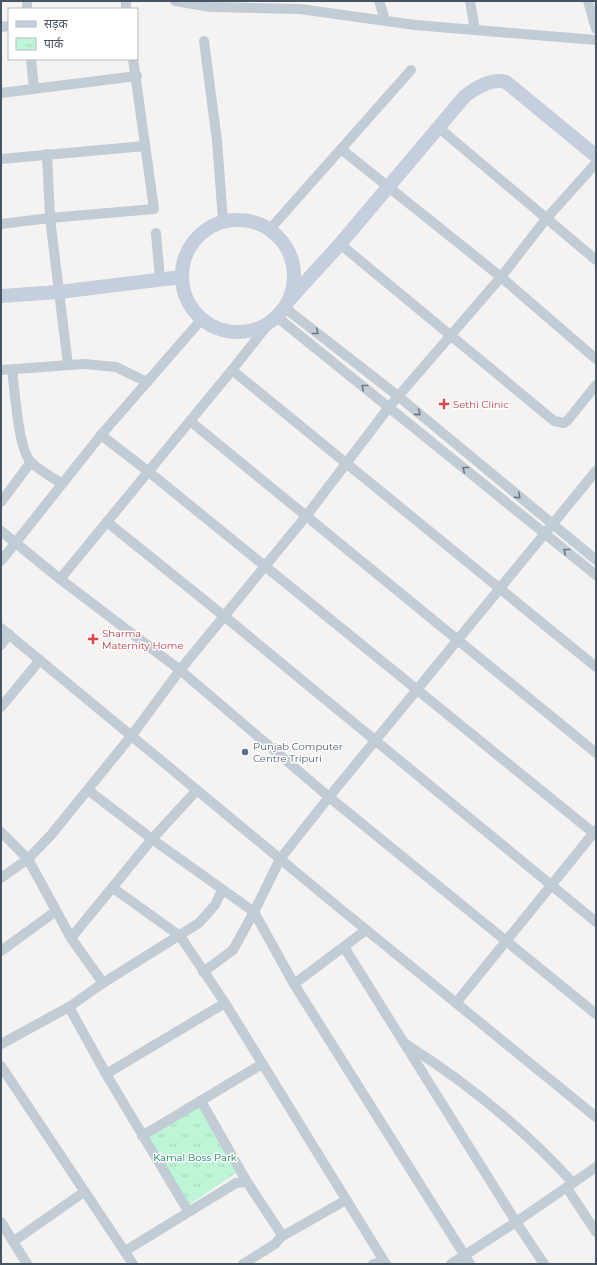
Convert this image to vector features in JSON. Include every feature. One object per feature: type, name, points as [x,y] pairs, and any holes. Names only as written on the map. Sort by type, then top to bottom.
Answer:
[{"type":"street","points":[[175,1],[211,7],[299,5],[415,25],[596,40]]},
{"type":"street","points":[[379,1],[385,20]]},
{"type":"street","points":[[470,1],[475,30]]},
{"type":"street","points":[[588,1],[596,29]]},
{"type":"street","points":[[204,41],[217,141],[223,221]]},
{"type":"street","points":[[31,60],[34,89]]},
{"type":"street","points":[[1,224],[154,209],[133,60]]},
{"type":"street","points":[[270,229],[411,70]]},
{"type":"street","points":[[1,93],[136,76]]},
{"type":"street","points":[[60,579],[232,370],[465,96],[487,83],[500,80],[506,82],[596,156]]},
{"type":"street","points":[[439,128],[596,260]]},
{"type":"street","points":[[1,159],[145,146]]},
{"type":"street","points":[[341,149],[501,276],[596,359]]},
{"type":"street","points":[[47,154],[50,218],[68,365]]},
{"type":"street","points":[[1,878],[28,859],[51,835],[132,735],[180,670],[264,565],[307,515],[389,407],[501,276],[546,219],[596,163]]},
{"type":"street","points":[[237,220],[254,222],[270,229],[284,242],[293,260],[295,280],[281,312],[262,328],[246,332],[230,333],[215,328],[201,320],[188,303],[184,293],[181,277],[184,260],[192,243],[204,230],[223,221],[237,220]]},
{"type":"street","points":[[156,233],[160,280]]},
{"type":"street","points":[[340,244],[559,423],[564,423],[568,420],[596,386]]},
{"type":"street","points":[[1,296],[59,292],[181,277]]},
{"type":"street","points":[[281,312],[398,396],[596,560]]},
{"type":"street","points":[[281,312],[389,407],[596,575]]},
{"type":"street","points":[[1,562],[15,542],[101,435],[201,320]]},
{"type":"street","points":[[1,370],[84,364],[116,367],[147,382]]},
{"type":"street","points":[[12,370],[21,436],[26,454],[31,462],[62,484]]},
{"type":"street","points":[[232,370],[596,667]]},
{"type":"street","points":[[190,421],[307,515],[596,753]]},
{"type":"street","points":[[101,435],[149,472],[416,690],[595,833],[456,1003]]},
{"type":"street","points":[[1,502],[31,462]]},
{"type":"street","points":[[203,972],[233,950],[254,912],[280,859],[374,741],[596,471]]},
{"type":"street","points":[[108,522],[596,922]]},
{"type":"street","points":[[1,531],[60,579],[180,670],[329,797],[596,1014]]},
{"type":"street","points":[[1,645],[5,631],[366,930],[596,1117]]},
{"type":"street","points":[[1,707],[40,660]]},
{"type":"street","points":[[88,790],[152,839],[254,912],[294,984],[468,1260]]},
{"type":"street","points":[[71,938],[152,839],[197,790]]},
{"type":"street","points":[[1,832],[28,859],[71,938],[103,983]]},
{"type":"street","points":[[113,888],[180,936],[225,1003],[385,1263],[373,1264]]},
{"type":"street","points":[[1,1044],[69,1007],[103,983],[199,923],[208,914],[222,890]]},
{"type":"street","points":[[1,951],[56,911]]},
{"type":"street","points":[[294,984],[366,930]]},
{"type":"street","points":[[344,947],[401,1041],[544,1264]]},
{"type":"street","points":[[106,1074],[225,1003]]},
{"type":"street","points":[[69,1007],[142,1136],[188,1211]]},
{"type":"street","points":[[401,1041],[443,1068],[480,1096],[547,1154],[570,1185],[596,1232]]},
{"type":"street","points":[[142,1136],[262,1064]]},
{"type":"street","points":[[1,1066],[133,1264]]},
{"type":"street","points":[[200,1101],[247,1182],[280,1232],[281,1237]]},
{"type":"street","points":[[451,1264],[468,1260],[516,1222],[596,1167]]},
{"type":"street","points":[[125,1251],[236,1183],[247,1182]]},
{"type":"street","points":[[14,1241],[84,1192]]},
{"type":"street","points":[[243,1264],[275,1244],[281,1237],[346,1200]]},
{"type":"street","points":[[1,1222],[27,1264]]},
{"type":"green space","name":"Kamal Boss Park","points":[[201,1101],[243,1168],[186,1207],[142,1136]]},
{"type":"place","name":"Sethi Clinic","points":[[444,404]]},
{"type":"place","name":"Sharma Maternity Home","points":[[93,639]]},
{"type":"place","name":"Punjab Computer Centre Tripuri","points":[[245,752]]}]
